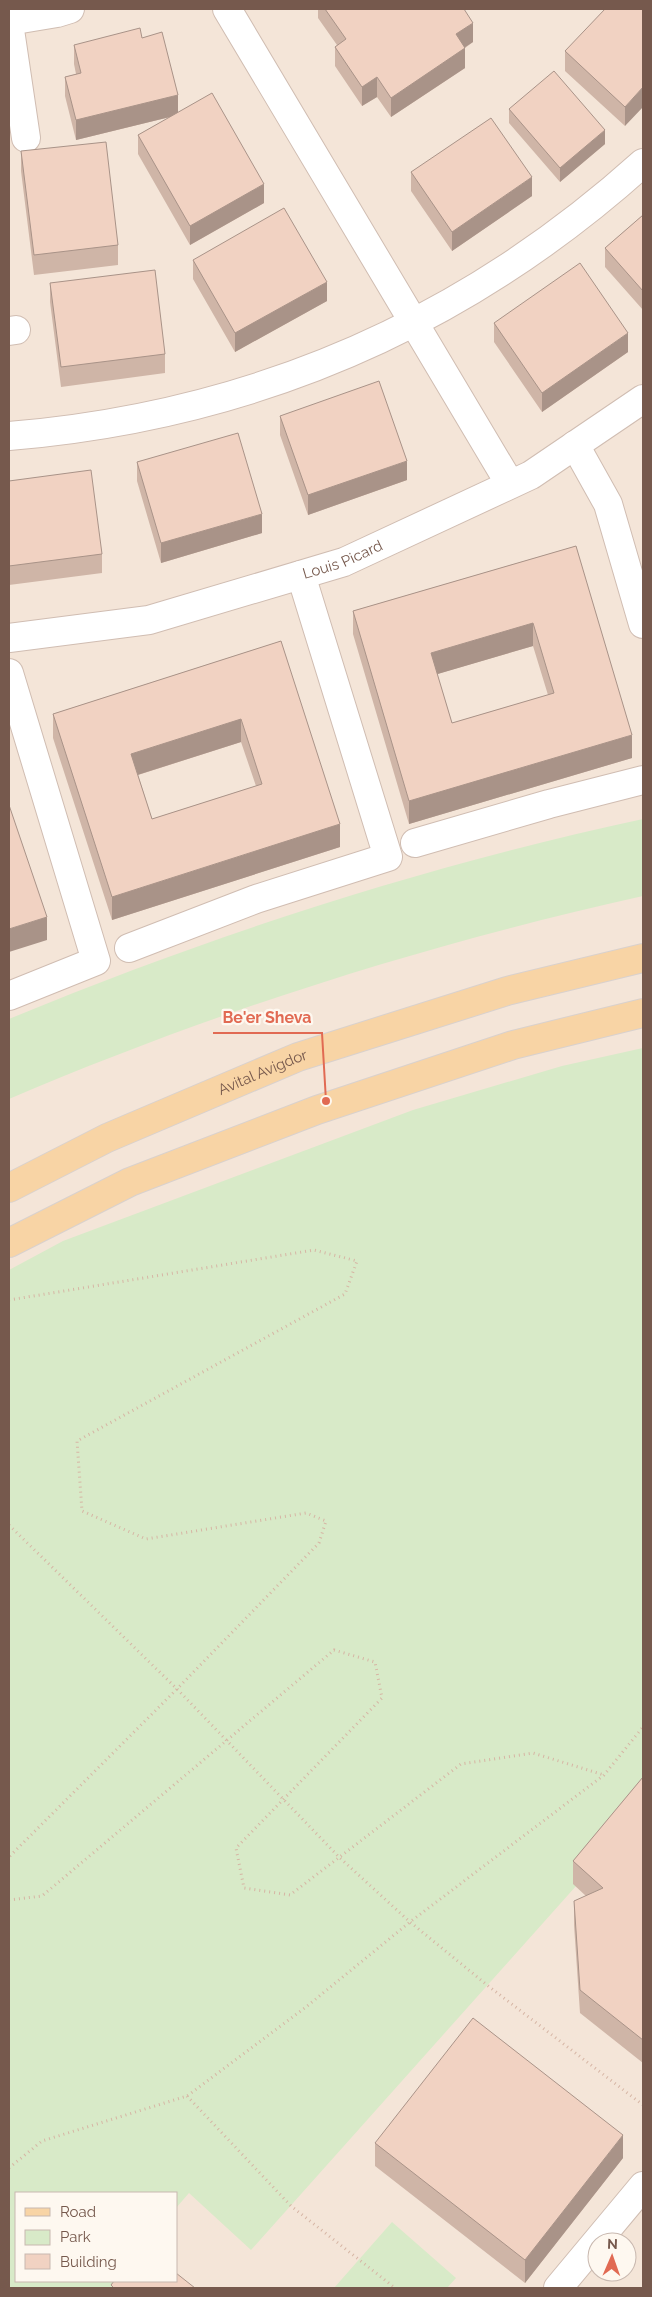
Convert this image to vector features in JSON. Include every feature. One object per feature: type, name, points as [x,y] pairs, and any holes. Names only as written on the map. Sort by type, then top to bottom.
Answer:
[{"type":"main road","name":"Avital Avigdor","points":[[9,1188],[107,1138],[298,1057],[507,991],[643,958]]},
{"type":"main road","points":[[9,1243],[130,1182],[316,1110],[514,1045],[643,1013]]},
{"type":"street","points":[[26,138],[9,22],[70,9]]},
{"type":"street","points":[[227,9],[510,484]]},
{"type":"street","points":[[9,436],[67,432],[155,416],[240,394],[322,365],[414,323],[477,288],[550,239],[643,163]]},
{"type":"street","name":"Louis Picard","points":[[9,638],[149,620],[344,562],[531,475],[643,399]]},
{"type":"street","points":[[575,445],[608,504],[643,624]]},
{"type":"street","points":[[129,948],[256,900],[388,858],[301,575]]},
{"type":"street","points":[[9,673],[96,961],[9,996]]},
{"type":"street","points":[[415,844],[540,806],[643,780]]},
{"type":"street","points":[[558,2288],[643,2186]]},
{"type":"path","points":[[9,1300],[314,1250],[357,1261],[345,1294],[77,1441],[82,1511],[146,1539],[306,1513],[326,1521],[319,1543],[177,1689],[9,1857]]},
{"type":"path","points":[[9,1526],[177,1689],[339,1856],[410,1922],[487,1985],[643,2105]]},
{"type":"path","points":[[9,1900],[42,1896],[334,1650],[375,1662],[382,1698],[236,1848],[244,1888],[290,1894],[461,1764],[533,1753],[604,1775]]},
{"type":"path","points":[[9,2168],[42,2141],[187,2096],[306,2007],[410,1922],[604,1775],[643,1727]]},
{"type":"path","points":[[187,2096],[291,2206],[395,2288]]},
{"type":"shaded area","points":[[9,9],[643,9],[643,2288],[9,2288]]},
{"type":"green space","points":[[643,819],[643,896],[481,936],[321,983],[164,1037],[9,1099],[9,1019],[164,958],[322,905],[481,858]]},
{"type":"green space","points":[[643,1048],[643,1811],[251,2250],[189,2193],[178,2206],[178,2192],[15,2192],[15,2282],[116,2282],[111,2288],[9,2288],[9,1270],[63,1241],[413,1110],[562,1066]]},
{"type":"green space","points":[[392,2222],[456,2278],[447,2288],[334,2288]]},
{"type":"building","points":[[325,9],[464,9],[473,23],[456,34],[465,48],[391,98],[377,77],[362,87],[335,47],[346,39]]},
{"type":"building","points":[[605,9],[643,9],[643,87],[625,107],[565,51]]},
{"type":"building","points":[[140,28],[142,38],[162,32],[178,95],[76,120],[65,77],[81,73],[74,45]]},
{"type":"building","points":[[554,71],[605,130],[560,168],[509,109]]},
{"type":"building","points":[[212,93],[264,184],[190,226],[138,135]]},
{"type":"building","points":[[491,118],[532,177],[452,232],[411,172]]},
{"type":"building","points":[[106,142],[118,245],[34,255],[21,151]]},
{"type":"building","points":[[284,208],[327,282],[235,333],[193,260]]},
{"type":"building","points":[[643,215],[643,291],[605,248]]},
{"type":"building","points":[[580,263],[628,333],[542,393],[494,323]]},
{"type":"building","points":[[155,270],[165,354],[61,367],[50,283]]},
{"type":"building","points":[[379,381],[407,461],[308,495],[280,416]]},
{"type":"building","points":[[238,433],[262,514],[161,543],[137,462]]},
{"type":"building","points":[[91,470],[102,554],[9,566],[9,481]]},
{"type":"building","points":[[576,546],[632,735],[409,801],[353,611]],"holes":[[[533,623],[554,693],[452,723],[431,653]]]},
{"type":"building","points":[[281,641],[340,824],[112,897],[53,714]],"holes":[[[241,719],[262,784],[152,819],[131,754]]]},
{"type":"building","points":[[9,805],[47,917],[9,929]]},
{"type":"building","points":[[643,1777],[643,2040],[580,1990],[574,1901],[603,1888],[573,1861]]},
{"type":"building","points":[[473,2018],[623,2135],[525,2260],[375,2143]]},
{"type":"building","points":[[178,2275],[195,2288],[114,2288],[111,2285],[113,2282],[178,2282]]},
{"type":"place","name":"Be'er Sheva","points":[[326,1101]]}]
